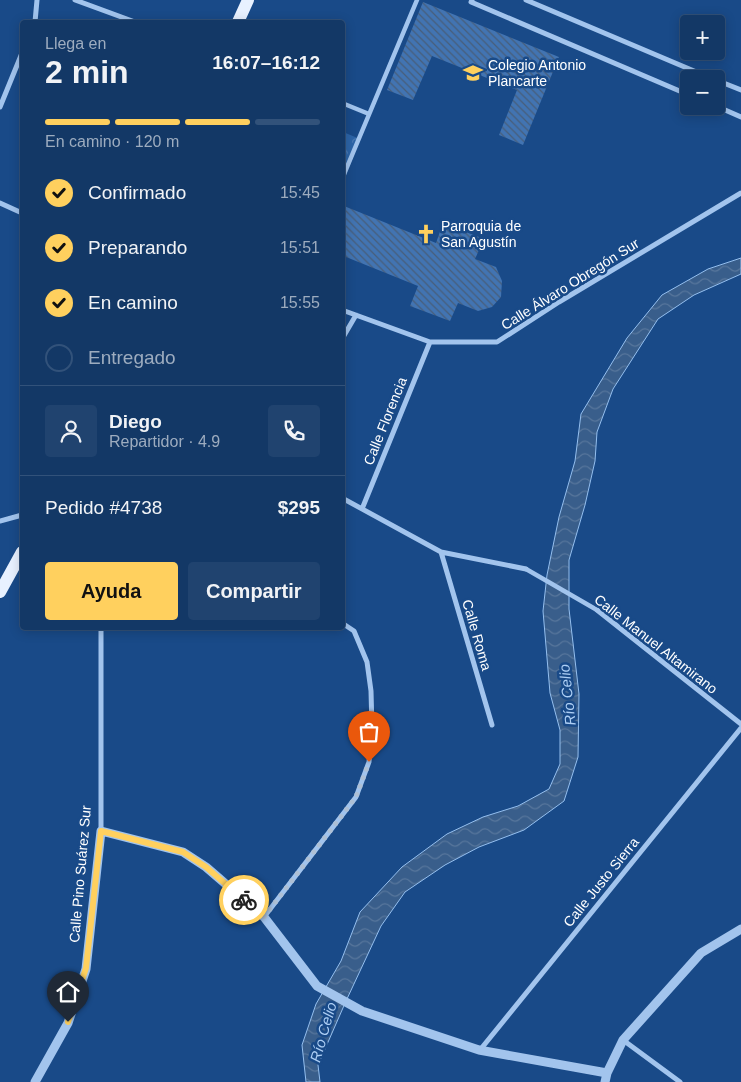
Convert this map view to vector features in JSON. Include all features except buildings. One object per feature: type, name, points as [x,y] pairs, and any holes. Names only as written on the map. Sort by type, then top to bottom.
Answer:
[{"type":"main road","points":[[239,20],[248,0]]},
{"type":"main road","points":[[0,592],[20,556]]},
{"type":"street","points":[[35,20],[37,0]]},
{"type":"street","points":[[75,0],[130,20]]},
{"type":"street","points":[[345,172],[417,0]]},
{"type":"street","points":[[526,0],[693,70]]},
{"type":"street","points":[[471,1],[680,91]]},
{"type":"street","points":[[0,106],[20,58]]},
{"type":"street","points":[[725,83],[741,90]]},
{"type":"street","points":[[345,104],[369,114]]},
{"type":"street","points":[[725,110],[741,117]]},
{"type":"street","name":"Calle Álvaro Obregón Sur","points":[[345,311],[430,342],[497,342],[559,302],[741,193]]},
{"type":"street","points":[[0,203],[20,212]]},
{"type":"street","points":[[345,334],[356,315]]},
{"type":"street","name":"Calle Florencia","points":[[362,509],[430,342]]},
{"type":"street","name":"Calle Manuel Altamirano","points":[[345,500],[441,552],[526,569],[597,610],[741,726]]},
{"type":"street","points":[[0,521],[20,516]]},
{"type":"street","name":"Calle Roma","points":[[441,552],[492,725]]},
{"type":"street","points":[[264,917],[356,797],[369,762],[372,728],[367,662],[354,631],[345,625]]},
{"type":"street","name":"Calle Pino Suárez Sur","points":[[35,1082],[68,1022],[86,968],[101,831],[101,630]]},
{"type":"street","name":"Calle Justo Sierra","points":[[479,1050],[741,726]]},
{"type":"street","points":[[101,831],[183,852],[206,867],[264,917],[317,986],[362,1011],[479,1050],[606,1077],[623,1040],[701,953],[741,929]]},
{"type":"street","points":[[623,1040],[680,1082]]},
{"type":"green space","points":[[345,133],[360,139],[345,179]]},
{"type":"water","name":"Río Celio","points":[[741,258],[741,274],[694,295],[658,319],[613,389],[597,432],[595,461],[585,505],[569,560],[569,609],[579,694],[578,757],[564,801],[524,830],[479,847],[445,865],[405,892],[381,926],[346,1001],[318,1065],[320,1082],[306,1082],[302,1045],[316,1004],[341,961],[360,912],[402,867],[447,834],[483,817],[518,806],[549,789],[560,764],[560,730],[550,693],[543,611],[547,575],[559,517],[575,461],[581,414],[627,338],[662,295],[708,269]]},
{"type":"way so far","points":[[244,900],[264,917],[356,797],[369,762]]},
{"type":"place","name":"Colegio Antonio Plancarte","points":[[473,73]]},
{"type":"place","name":"Parroquia de San Agustín","points":[[426,234]]},
{"type":"route","points":[[68,1022],[86,968],[101,831],[183,852],[206,867],[244,900]]}]
